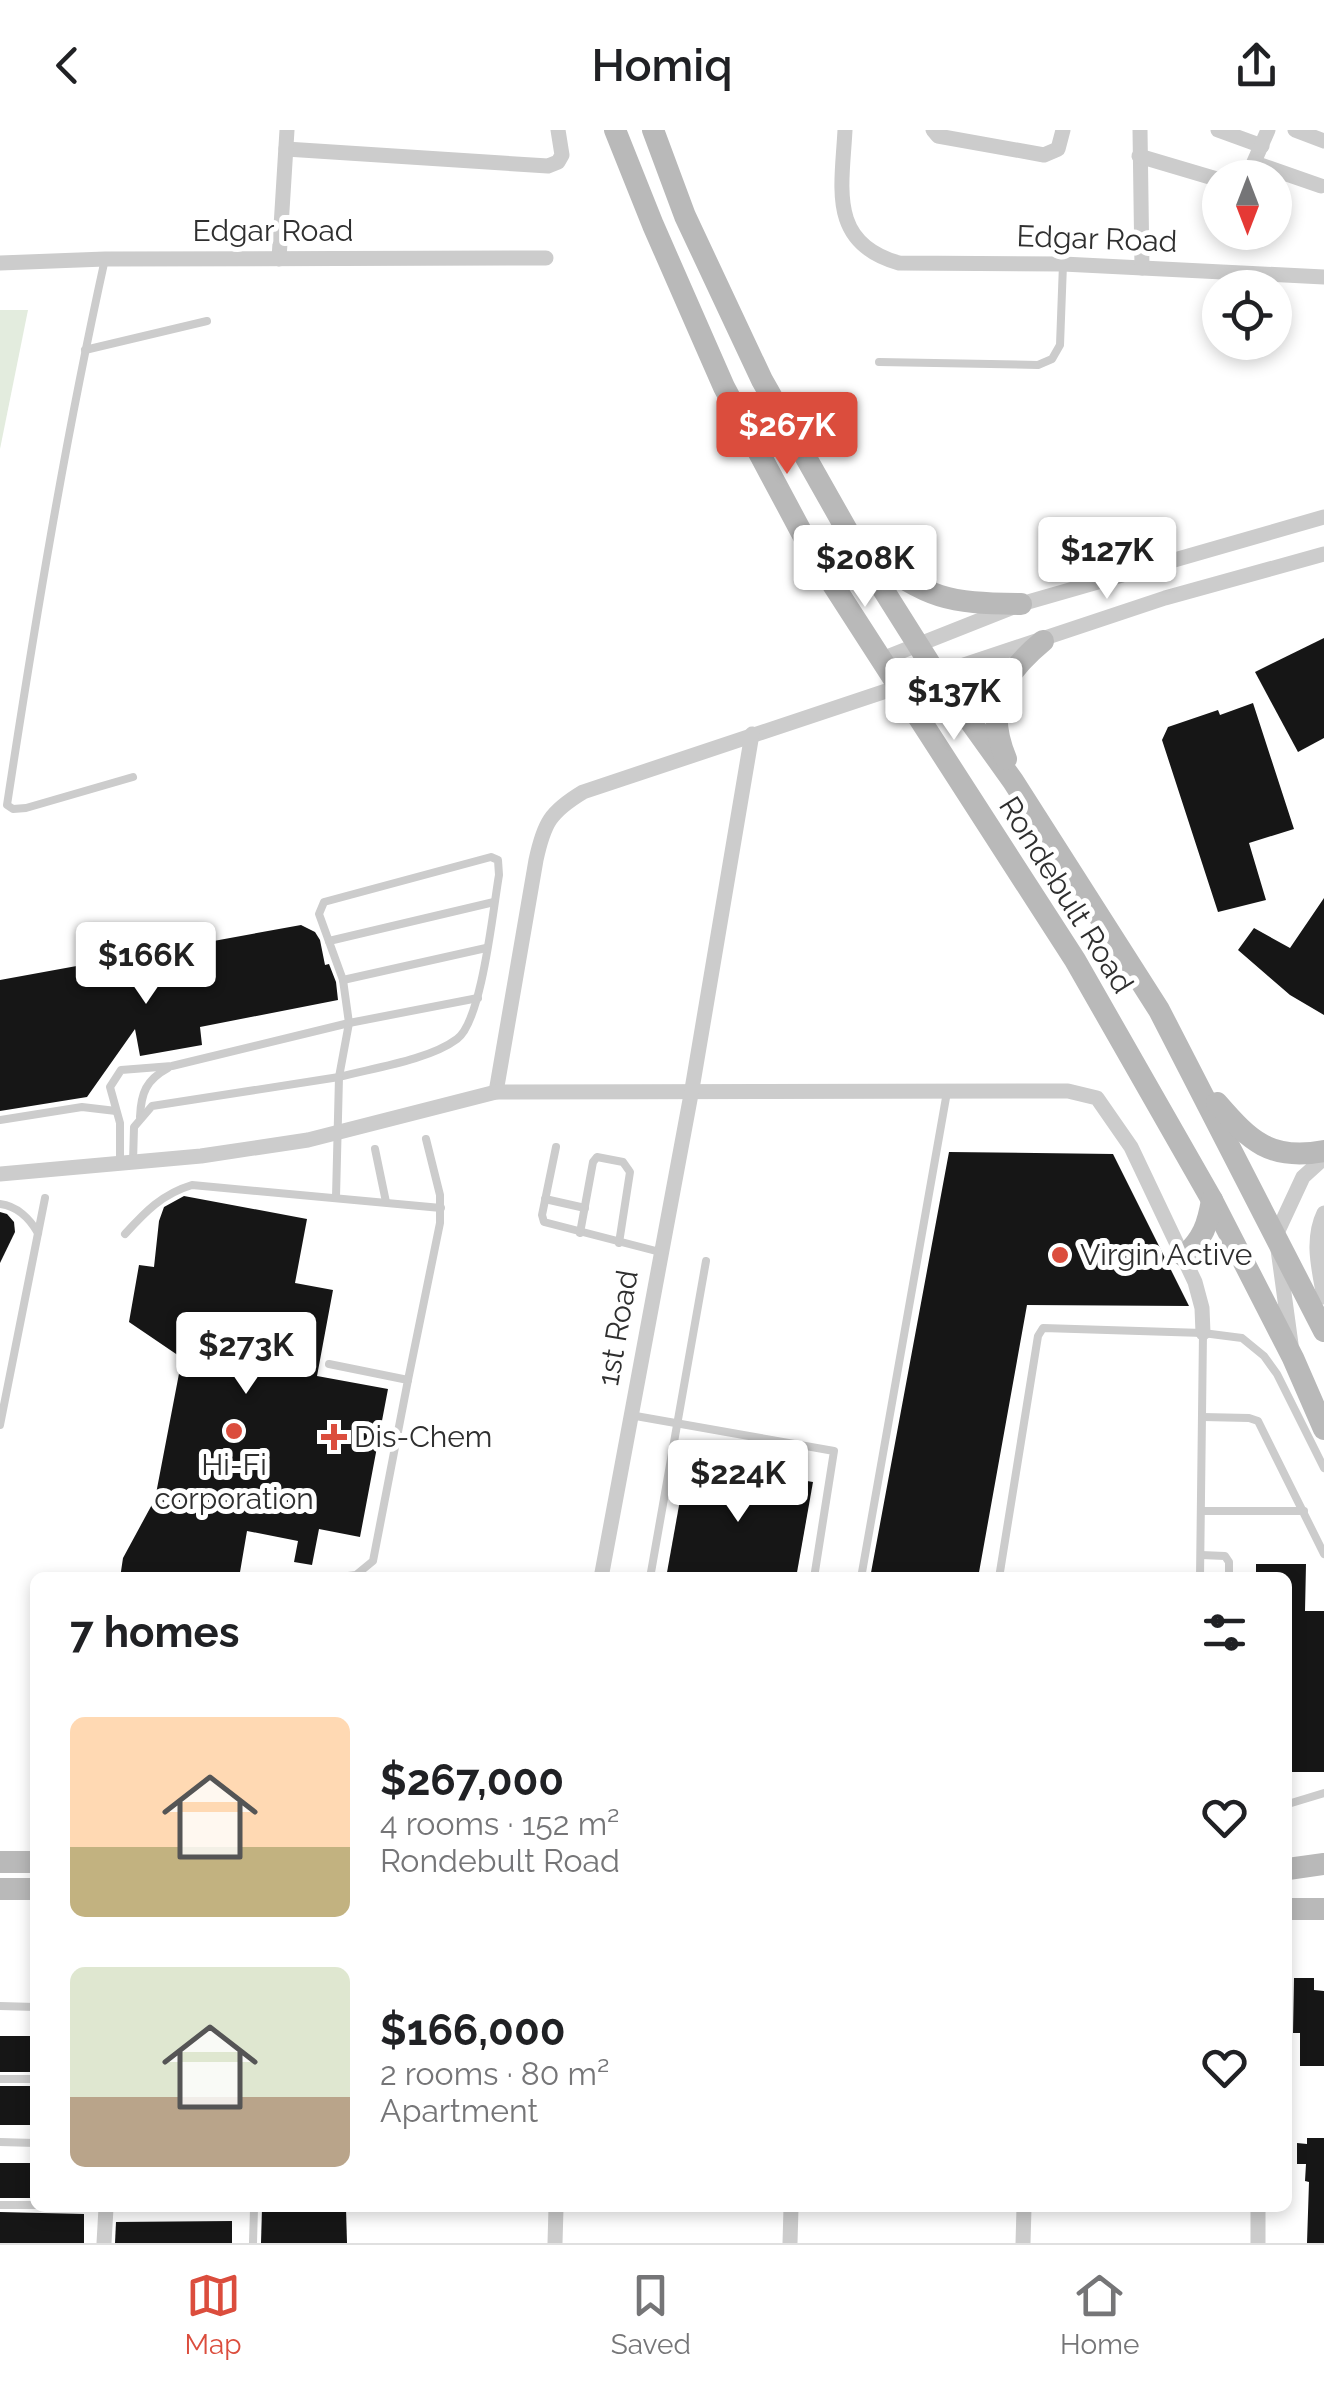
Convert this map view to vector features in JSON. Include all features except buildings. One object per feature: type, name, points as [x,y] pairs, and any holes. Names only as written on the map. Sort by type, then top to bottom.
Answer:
[{"type":"main road","name":"Rondebult Road","points":[[615,130],[724,387],[812,552],[1074,960],[1212,1200],[1293,1358],[1324,1429]]},
{"type":"main road","name":"Rondebult Road","points":[[653,130],[685,216],[762,380],[857,548],[1160,1010],[1324,1330]]},
{"type":"main road","points":[[857,548],[907,583],[935,596],[960,603],[1021,604]]},
{"type":"main road","points":[[1013,781],[996,727],[999,696],[1016,663],[1043,641]]},
{"type":"main road","points":[[1196,1078],[1247,1138],[1265,1148],[1324,1154]]},
{"type":"main road","points":[[1184,1256],[1198,1243],[1212,1200]]},
{"type":"main road","points":[[0,1862],[30,1862]]},
{"type":"main road","points":[[1292,1871],[1324,1864]]},
{"type":"main road","points":[[1292,1872],[1324,1875]]},
{"type":"main road","points":[[0,1889],[30,1889]]},
{"type":"main road","points":[[1292,1909],[1324,1909]]},
{"type":"street","points":[[279,259],[287,130]]},
{"type":"street","points":[[286,149],[548,166],[558,162],[562,155],[558,130]]},
{"type":"street","name":"Edgar Road","points":[[845,130],[841,202],[844,217],[859,242],[884,258],[898,262],[1063,264],[1324,277]]},
{"type":"street","points":[[934,130],[938,136],[1044,155],[1058,149],[1064,130]]},
{"type":"street","points":[[1140,130],[1142,268]]},
{"type":"street","points":[[1218,130],[1262,146]]},
{"type":"street","points":[[1256,160],[1268,130]]},
{"type":"street","points":[[1294,130],[1324,142]]},
{"type":"street","points":[[1140,156],[1202,175]]},
{"type":"street","points":[[1292,179],[1321,186]]},
{"type":"street","name":"Edgar Road","points":[[0,263],[105,259],[546,258]]},
{"type":"street","points":[[882,659],[1021,604],[1324,517]]},
{"type":"street","points":[[496,1092],[532,879],[544,829],[562,804],[583,792],[752,734],[900,689],[1165,598],[1324,554]]},
{"type":"street","name":"1st Road","points":[[602,1572],[692,1090],[752,734]]},
{"type":"street","points":[[0,1174],[249,1150],[308,1140],[496,1092],[1068,1090],[1096,1098],[1131,1146],[1184,1256],[1202,1308],[1203,1333]]},
{"type":"street","points":[[1293,1358],[1276,1235],[1303,1176],[1324,1154]]},
{"type":"street","points":[[1324,1214],[1318,1225],[1316,1254],[1324,1297]]},
{"type":"street","points":[[104,2243],[106,2212]]},
{"type":"street","points":[[555,2243],[556,2212]]},
{"type":"street","points":[[790,2243],[791,2212]]},
{"type":"street","points":[[1023,2243],[1024,2212]]},
{"type":"street","points":[[1258,2212],[1258,2243]]},
{"type":"lane","points":[[105,259],[42,579],[7,805],[13,810],[26,808],[134,778]]},
{"type":"lane","points":[[879,362],[1048,362],[1060,345],[1063,264]]},
{"type":"lane","points":[[85,350],[207,320]]},
{"type":"lane","points":[[127,1163],[134,1127],[160,1104],[338,1077],[441,1048],[461,1037],[476,1011],[499,863],[491,857],[324,902],[318,914],[343,980],[349,1022],[338,1077],[336,1197]]},
{"type":"lane","points":[[328,942],[494,902]]},
{"type":"lane","points":[[343,980],[486,948]]},
{"type":"lane","points":[[127,1163],[110,1087],[121,1070],[172,1066],[349,1022],[478,998]]},
{"type":"lane","points":[[140,1118],[141,1095],[147,1084],[154,1075],[172,1066]]},
{"type":"lane","points":[[862,1572],[947,1092]]},
{"type":"lane","points":[[0,1120],[82,1107],[116,1111]]},
{"type":"lane","points":[[360,1572],[374,1561],[441,1208],[426,1139]]},
{"type":"lane","points":[[556,1148],[544,1222],[660,1252]]},
{"type":"lane","points":[[374,1149],[386,1202]]},
{"type":"lane","points":[[580,1233],[593,1162],[598,1157],[628,1165],[619,1243]]},
{"type":"lane","points":[[125,1234],[157,1201],[192,1185],[441,1208]]},
{"type":"lane","points":[[0,1424],[45,1198]]},
{"type":"lane","points":[[546,1199],[585,1208]]},
{"type":"lane","points":[[0,1204],[31,1220],[38,1234]]},
{"type":"lane","points":[[651,1572],[706,1261]]},
{"type":"lane","points":[[1000,1572],[1040,1331],[1055,1327],[1242,1338],[1264,1356],[1277,1374],[1324,1468]]},
{"type":"lane","points":[[1200,1572],[1203,1333]]},
{"type":"lane","points":[[329,1364],[408,1380]]},
{"type":"lane","points":[[630,1415],[834,1451],[815,1572]]},
{"type":"lane","points":[[1203,1417],[1258,1421],[1324,1554]]},
{"type":"lane","points":[[1201,1511],[1304,1511]]},
{"type":"lane","points":[[1200,1554],[1225,1556],[1229,1572]]},
{"type":"lane","points":[[1292,1803],[1324,1794]]},
{"type":"lane","points":[[0,2006],[30,2007]]},
{"type":"lane","points":[[0,2079],[30,2078]]},
{"type":"lane","points":[[0,2142],[30,2143]]},
{"type":"lane","points":[[0,2205],[30,2205]]},
{"type":"lane","points":[[253,2243],[254,2212]]},
{"type":"shaded area","points":[[0,310],[28,310],[0,449]]},
{"type":"place","name":"Virgin Active","points":[[1060,1255]]},
{"type":"place","name":"Hi-Fi corporation","points":[[234,1431]]},
{"type":"place","name":"Dis-Chem","points":[[334,1437]]}]
